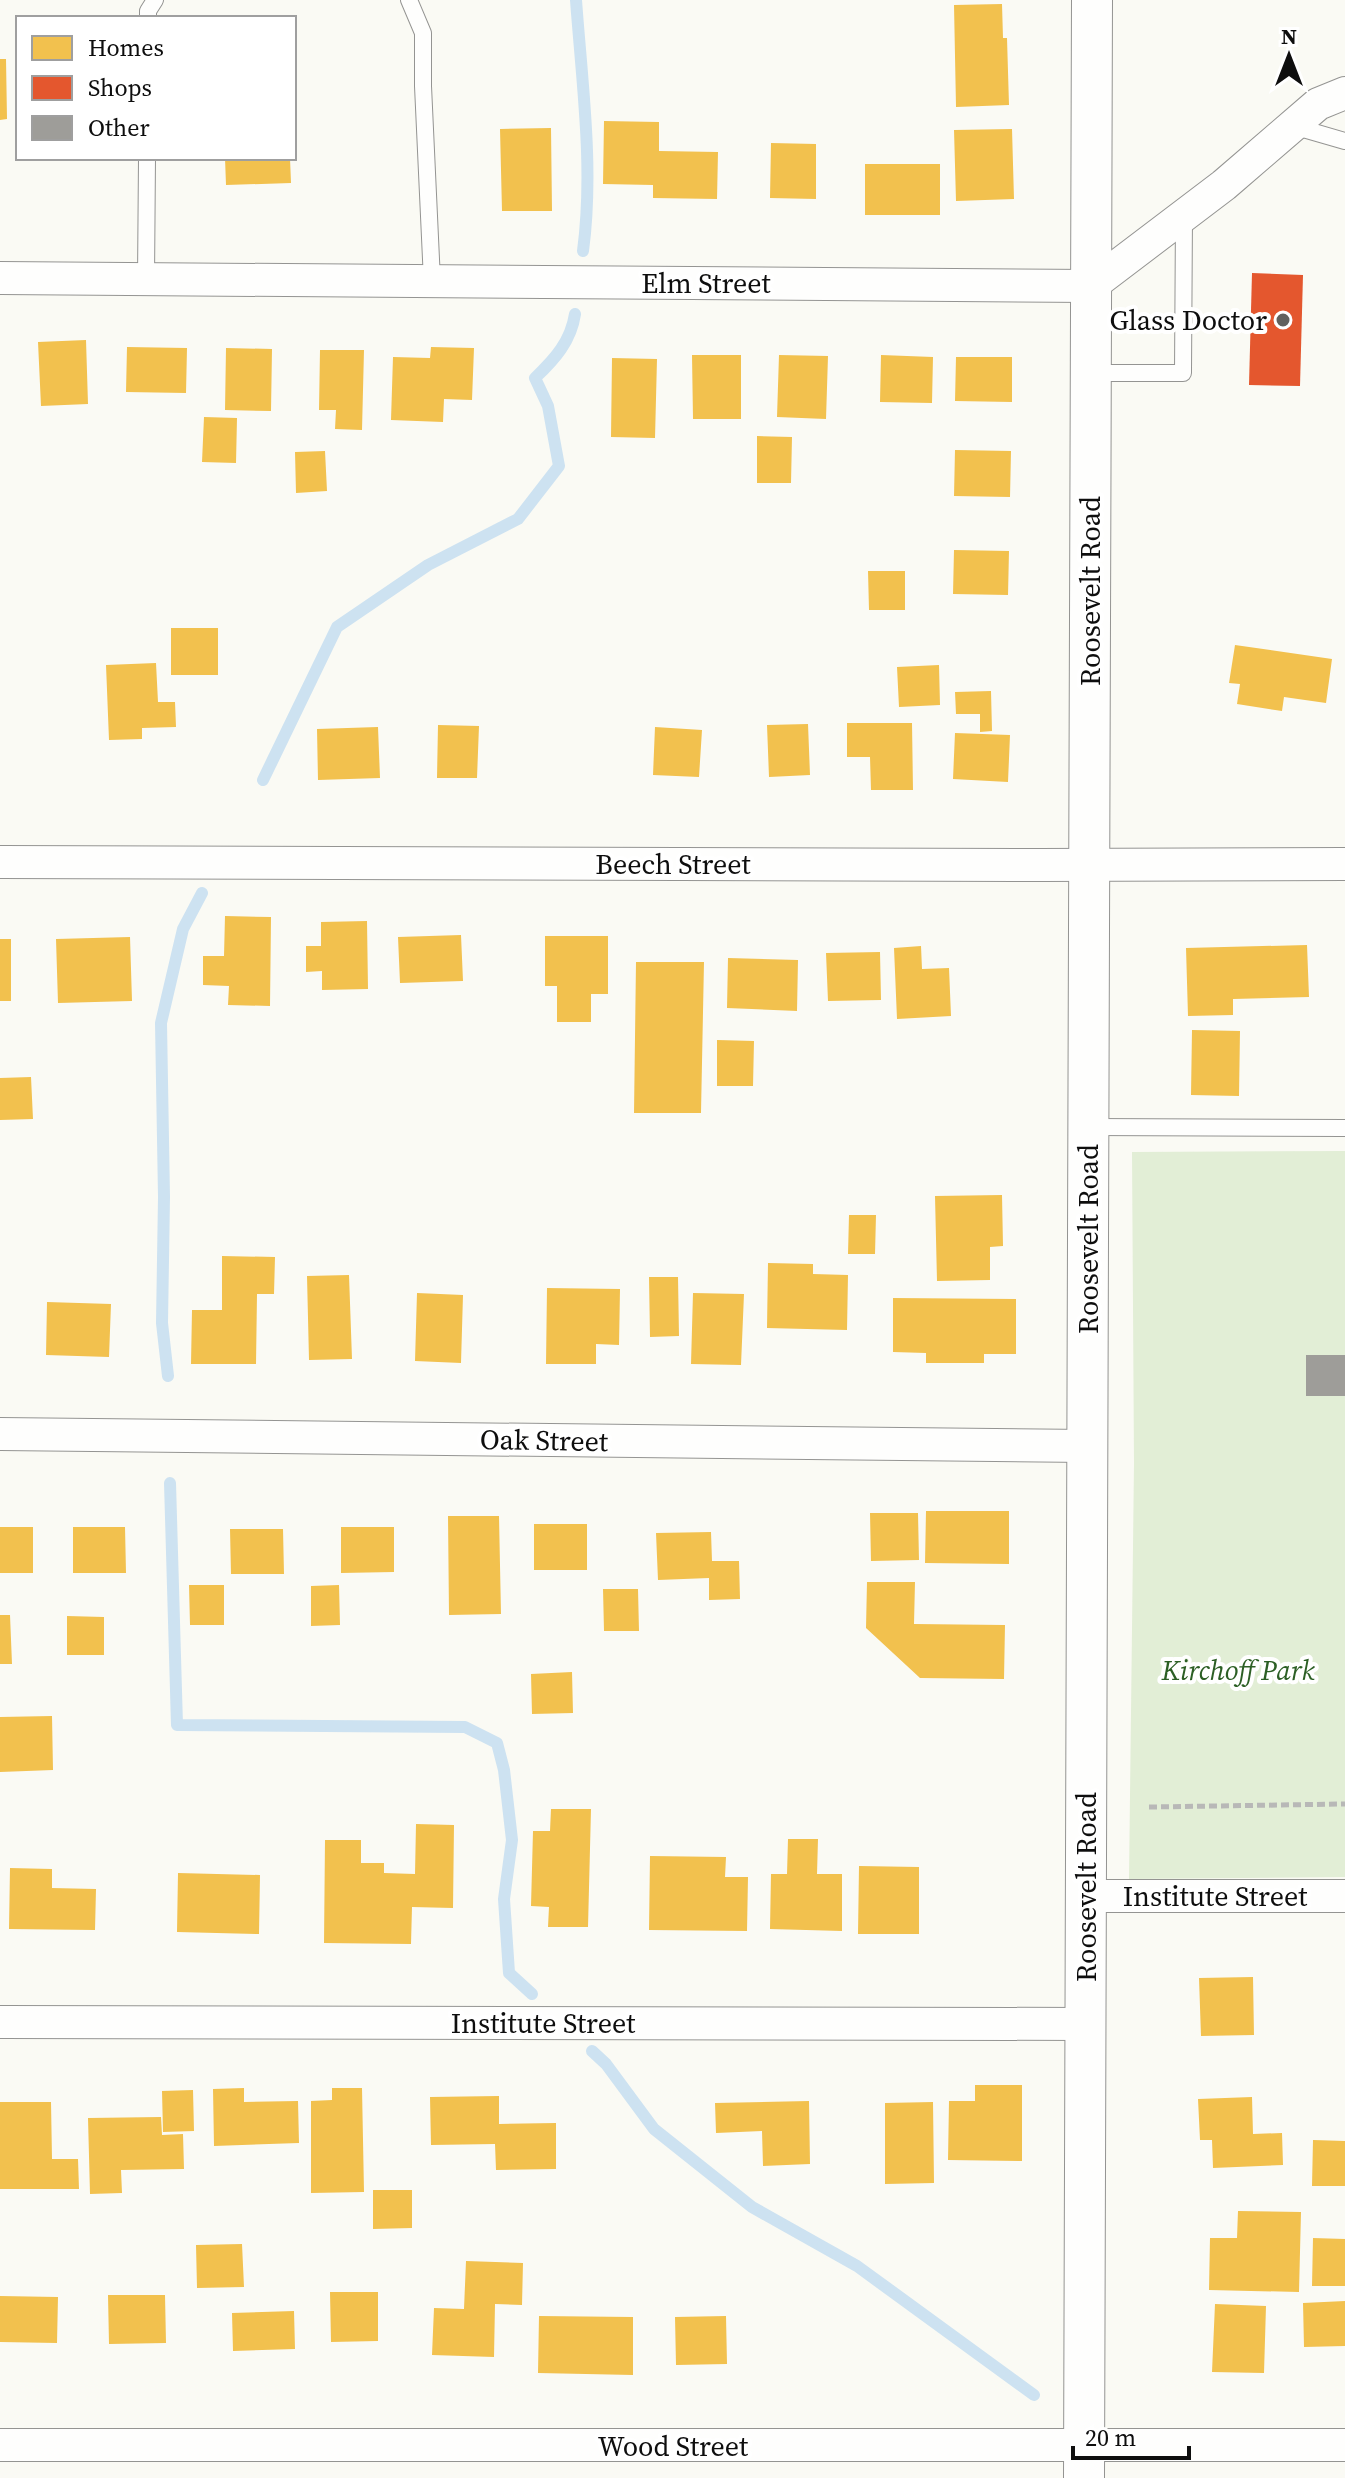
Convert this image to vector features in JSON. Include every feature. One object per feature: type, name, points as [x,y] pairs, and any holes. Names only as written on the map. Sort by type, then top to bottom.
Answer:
[{"type":"street","name":"Roosevelt Road","points":[[1084,2462],[1092,0]]},
{"type":"street","points":[[1091,286],[1224,185],[1318,104],[1345,93]]},
{"type":"street","name":"Elm Street","points":[[0,278],[1091,286]]},
{"type":"street","name":"Beech Street","points":[[0,862],[1345,864]]},
{"type":"street","name":"Oak Street","points":[[0,1434],[1087,1446]]},
{"type":"street","name":"Institute Street","points":[[1086,1896],[1345,1896]]},
{"type":"street","name":"Institute Street","points":[[0,2022],[1085,2024]]},
{"type":"street","name":"Wood Street","points":[[0,2445],[1084,2462],[1345,2445]]},
{"type":"lane","points":[[409,0],[423,33],[432,281]]},
{"type":"lane","points":[[1293,126],[1345,141]]},
{"type":"lane","points":[[146,279],[147,160]]},
{"type":"lane","points":[[1091,373],[1183,373],[1184,215]]},
{"type":"lane","points":[[1088,1127],[1345,1128]]},
{"type":"path","points":[[1149,1807],[1345,1804]]},
{"type":"green space","name":"Kirchoff Park","points":[[1345,1151],[1345,1877],[1129,1879],[1134,1463],[1132,1152]]},
{"type":"building: Homes","points":[[1002,4],[1003,38],[1007,38],[1009,105],[956,107],[954,5]]},
{"type":"building: Homes","points":[[0,59],[6,59],[7,119],[0,120]]},
{"type":"building: Homes","points":[[604,121],[659,122],[659,151],[718,152],[717,199],[653,198],[653,185],[603,184]]},
{"type":"building: Homes","points":[[551,128],[552,211],[502,211],[500,129]]},
{"type":"building: Homes","points":[[1012,129],[1014,199],[956,201],[954,130]]},
{"type":"building: Homes","points":[[771,143],[816,144],[816,199],[770,198]]},
{"type":"building: Homes","points":[[225,160],[290,160],[291,183],[226,185]]},
{"type":"building: Homes","points":[[865,164],[940,164],[940,215],[865,215]]},
{"type":"building: Homes","points":[[86,340],[88,404],[41,406],[38,342]]},
{"type":"building: Homes","points":[[127,347],[187,348],[186,393],[126,392]]},
{"type":"building: Homes","points":[[431,347],[474,348],[472,400],[444,399],[443,422],[391,420],[393,357],[430,358]]},
{"type":"building: Homes","points":[[226,348],[272,349],[271,411],[225,410]]},
{"type":"building: Homes","points":[[320,350],[364,350],[362,430],[335,429],[336,410],[319,410]]},
{"type":"building: Homes","points":[[692,355],[741,355],[741,419],[693,419]]},
{"type":"building: Homes","points":[[779,355],[828,356],[826,419],[777,417]]},
{"type":"building: Homes","points":[[881,355],[933,357],[932,403],[880,402]]},
{"type":"building: Homes","points":[[956,357],[1012,357],[1012,402],[955,401]]},
{"type":"building: Homes","points":[[612,358],[657,359],[655,438],[611,437]]},
{"type":"building: Homes","points":[[204,417],[237,418],[236,463],[202,462]]},
{"type":"building: Homes","points":[[757,436],[792,437],[791,483],[757,483]]},
{"type":"building: Homes","points":[[955,450],[1011,451],[1010,497],[954,496]]},
{"type":"building: Homes","points":[[325,451],[327,491],[296,493],[295,452]]},
{"type":"building: Homes","points":[[954,550],[1009,551],[1008,595],[953,594]]},
{"type":"building: Homes","points":[[868,571],[905,571],[905,610],[869,610]]},
{"type":"building: Homes","points":[[171,628],[218,628],[218,675],[171,675]]},
{"type":"building: Homes","points":[[1235,645],[1332,659],[1326,703],[1284,697],[1282,711],[1237,704],[1240,684],[1229,683]]},
{"type":"building: Homes","points":[[156,663],[158,702],[175,702],[176,727],[142,728],[142,739],[109,740],[106,665]]},
{"type":"building: Homes","points":[[939,665],[940,705],[899,707],[897,667]]},
{"type":"building: Homes","points":[[991,691],[992,731],[980,732],[980,714],[956,714],[955,692]]},
{"type":"building: Homes","points":[[847,723],[912,723],[913,790],[871,790],[870,757],[847,757]]},
{"type":"building: Homes","points":[[808,724],[810,775],[769,777],[767,725]]},
{"type":"building: Homes","points":[[438,725],[479,726],[477,778],[437,778]]},
{"type":"building: Homes","points":[[378,727],[380,778],[318,780],[317,729]]},
{"type":"building: Homes","points":[[655,727],[702,730],[699,777],[653,775]]},
{"type":"building: Homes","points":[[955,733],[1010,735],[1008,782],[953,779]]},
{"type":"building: Homes","points":[[225,916],[271,917],[270,1006],[228,1005],[229,986],[203,985],[203,956],[224,956]]},
{"type":"building: Homes","points":[[367,921],[368,989],[322,990],[322,971],[306,972],[306,946],[321,946],[321,922]]},
{"type":"building: Homes","points":[[461,935],[463,981],[400,983],[398,937]]},
{"type":"building: Homes","points":[[545,936],[608,936],[608,994],[591,994],[591,1022],[557,1022],[557,986],[545,986]]},
{"type":"building: Homes","points":[[130,937],[132,1001],[58,1003],[56,939]]},
{"type":"building: Homes","points":[[0,939],[11,939],[11,1001],[0,1001]]},
{"type":"building: Homes","points":[[1307,945],[1309,997],[1233,999],[1233,1015],[1188,1016],[1186,948]]},
{"type":"building: Homes","points":[[921,946],[922,969],[949,968],[951,1016],[897,1019],[894,948]]},
{"type":"building: Homes","points":[[880,952],[881,1000],[828,1001],[826,953]]},
{"type":"building: Homes","points":[[728,958],[798,960],[797,1011],[727,1008]]},
{"type":"building: Homes","points":[[636,962],[704,962],[701,1113],[634,1113]]},
{"type":"building: Homes","points":[[1192,1030],[1240,1031],[1239,1096],[1191,1095]]},
{"type":"building: Homes","points":[[717,1040],[754,1041],[753,1086],[717,1086]]},
{"type":"building: Homes","points":[[31,1077],[33,1119],[0,1120],[0,1078]]},
{"type":"building: Homes","points":[[1002,1195],[1003,1246],[990,1247],[990,1280],[937,1281],[935,1196]]},
{"type":"building: Homes","points":[[849,1215],[876,1215],[875,1254],[848,1254]]},
{"type":"building: Homes","points":[[222,1256],[275,1257],[274,1294],[257,1294],[256,1364],[191,1364],[192,1310],[222,1310]]},
{"type":"building: Homes","points":[[768,1263],[813,1264],[813,1274],[848,1275],[847,1330],[767,1328]]},
{"type":"building: Homes","points":[[349,1275],[352,1359],[309,1360],[307,1276]]},
{"type":"building: Homes","points":[[649,1277],[678,1277],[679,1336],[650,1337]]},
{"type":"building: Homes","points":[[547,1288],[620,1289],[619,1345],[596,1344],[596,1364],[546,1364]]},
{"type":"building: Homes","points":[[417,1293],[463,1295],[461,1363],[415,1361]]},
{"type":"building: Homes","points":[[693,1293],[744,1294],[741,1365],[691,1364]]},
{"type":"building: Homes","points":[[893,1298],[1016,1299],[1016,1354],[984,1354],[984,1363],[926,1363],[926,1353],[893,1352]]},
{"type":"building: Homes","points":[[47,1302],[111,1304],[109,1357],[46,1355]]},
{"type":"building: Homes","points":[[926,1511],[1009,1511],[1009,1564],[925,1563]]},
{"type":"building: Homes","points":[[870,1513],[918,1513],[919,1560],[871,1561]]},
{"type":"building: Homes","points":[[448,1516],[499,1516],[501,1614],[449,1615]]},
{"type":"building: Homes","points":[[534,1524],[587,1524],[587,1570],[534,1570]]},
{"type":"building: Homes","points":[[0,1527],[33,1527],[33,1573],[0,1573]]},
{"type":"building: Homes","points":[[73,1527],[125,1527],[126,1573],[73,1573]]},
{"type":"building: Homes","points":[[341,1527],[394,1527],[394,1572],[341,1573]]},
{"type":"building: Homes","points":[[230,1529],[283,1529],[284,1574],[231,1574]]},
{"type":"building: Homes","points":[[711,1532],[712,1561],[739,1561],[740,1599],[709,1600],[709,1578],[658,1580],[656,1533]]},
{"type":"building: Homes","points":[[867,1582],[915,1582],[914,1624],[1005,1625],[1004,1679],[920,1678],[866,1628]]},
{"type":"building: Homes","points":[[189,1585],[224,1585],[224,1625],[190,1625]]},
{"type":"building: Homes","points":[[339,1585],[340,1625],[311,1626],[311,1586]]},
{"type":"building: Homes","points":[[603,1589],[638,1589],[639,1631],[604,1631]]},
{"type":"building: Homes","points":[[0,1615],[10,1615],[12,1664],[0,1664]]},
{"type":"building: Homes","points":[[67,1616],[104,1617],[104,1655],[67,1655]]},
{"type":"building: Homes","points":[[572,1672],[573,1713],[532,1714],[531,1674]]},
{"type":"building: Homes","points":[[52,1716],[53,1770],[0,1772],[0,1717]]},
{"type":"building: Homes","points":[[551,1809],[591,1809],[588,1927],[548,1927],[549,1907],[531,1906],[533,1831],[550,1831]]},
{"type":"building: Homes","points":[[416,1824],[454,1825],[453,1908],[412,1907],[411,1944],[324,1943],[325,1840],[361,1840],[361,1863],[384,1863],[384,1873],[415,1874]]},
{"type":"building: Homes","points":[[788,1839],[818,1839],[817,1874],[842,1874],[842,1931],[770,1929],[771,1874],[787,1874]]},
{"type":"building: Homes","points":[[650,1856],[726,1857],[725,1877],[748,1877],[747,1931],[649,1930]]},
{"type":"building: Homes","points":[[859,1866],[919,1867],[919,1934],[858,1934]]},
{"type":"building: Homes","points":[[10,1868],[52,1869],[52,1888],[96,1889],[95,1930],[9,1929]]},
{"type":"building: Homes","points":[[178,1873],[260,1875],[259,1934],[177,1932]]},
{"type":"building: Homes","points":[[1253,1977],[1254,2035],[1201,2036],[1199,1978]]},
{"type":"building: Homes","points":[[975,2085],[1022,2085],[1022,2161],[948,2160],[949,2101],[975,2101]]},
{"type":"building: Homes","points":[[244,2088],[244,2102],[298,2101],[299,2143],[214,2146],[213,2089]]},
{"type":"building: Homes","points":[[332,2088],[362,2088],[364,2192],[311,2193],[311,2101],[332,2100]]},
{"type":"building: Homes","points":[[193,2090],[194,2131],[163,2132],[162,2091]]},
{"type":"building: Homes","points":[[499,2096],[499,2124],[556,2123],[556,2169],[496,2170],[495,2144],[431,2145],[430,2097]]},
{"type":"building: Homes","points":[[1252,2097],[1253,2134],[1282,2133],[1283,2165],[1213,2168],[1212,2140],[1200,2140],[1198,2099]]},
{"type":"building: Homes","points":[[809,2101],[810,2164],[763,2166],[762,2131],[716,2133],[715,2103]]},
{"type":"building: Homes","points":[[0,2102],[51,2102],[52,2159],[78,2159],[79,2189],[0,2189]]},
{"type":"building: Homes","points":[[933,2102],[934,2183],[885,2184],[885,2103]]},
{"type":"building: Homes","points":[[161,2117],[162,2135],[183,2134],[184,2169],[121,2170],[122,2193],[90,2194],[88,2118]]},
{"type":"building: Homes","points":[[1313,2140],[1345,2141],[1345,2186],[1312,2186]]},
{"type":"building: Homes","points":[[373,2190],[412,2190],[412,2228],[373,2229]]},
{"type":"building: Homes","points":[[1238,2211],[1301,2212],[1299,2292],[1209,2290],[1210,2238],[1237,2238]]},
{"type":"building: Homes","points":[[1313,2238],[1345,2239],[1345,2286],[1312,2286]]},
{"type":"building: Homes","points":[[242,2244],[244,2287],[197,2288],[196,2245]]},
{"type":"building: Homes","points":[[466,2261],[523,2263],[522,2305],[495,2304],[494,2357],[432,2355],[434,2308],[464,2309]]},
{"type":"building: Homes","points":[[330,2292],[378,2292],[378,2341],[331,2342]]},
{"type":"building: Homes","points":[[108,2295],[165,2295],[166,2343],[109,2344]]},
{"type":"building: Homes","points":[[0,2296],[58,2297],[57,2343],[0,2342]]},
{"type":"building: Homes","points":[[1345,2301],[1345,2346],[1304,2347],[1303,2303]]},
{"type":"building: Homes","points":[[1215,2304],[1266,2306],[1264,2373],[1212,2372]]},
{"type":"building: Homes","points":[[294,2311],[295,2349],[233,2351],[232,2313]]},
{"type":"building: Homes","points":[[539,2316],[633,2317],[633,2375],[538,2373]]},
{"type":"building: Homes","points":[[726,2316],[727,2364],[676,2365],[675,2317]]},
{"type":"building: Shops","points":[[1252,273],[1303,275],[1300,386],[1249,385]]},
{"type":"building: Other","points":[[1306,1355],[1345,1355],[1345,1396],[1306,1396]]},
{"type":"waterway","points":[[576,0],[587,157],[583,251]]},
{"type":"waterway","points":[[263,780],[337,627],[428,565],[518,519],[559,466],[548,406],[535,378],[561,349],[570,333],[575,314]]},
{"type":"waterway","points":[[168,1376],[162,1323],[164,1197],[161,1023],[183,929],[202,893]]},
{"type":"waterway","points":[[170,1483],[177,1725],[465,1727],[497,1743],[504,1770],[512,1840],[504,1899],[509,1973],[532,1994]]},
{"type":"waterway","points":[[592,2051],[606,2064],[654,2129],[752,2207],[857,2266],[1034,2395]]},
{"type":"place","name":"Glass Doctor","points":[[1283,320]]}]
